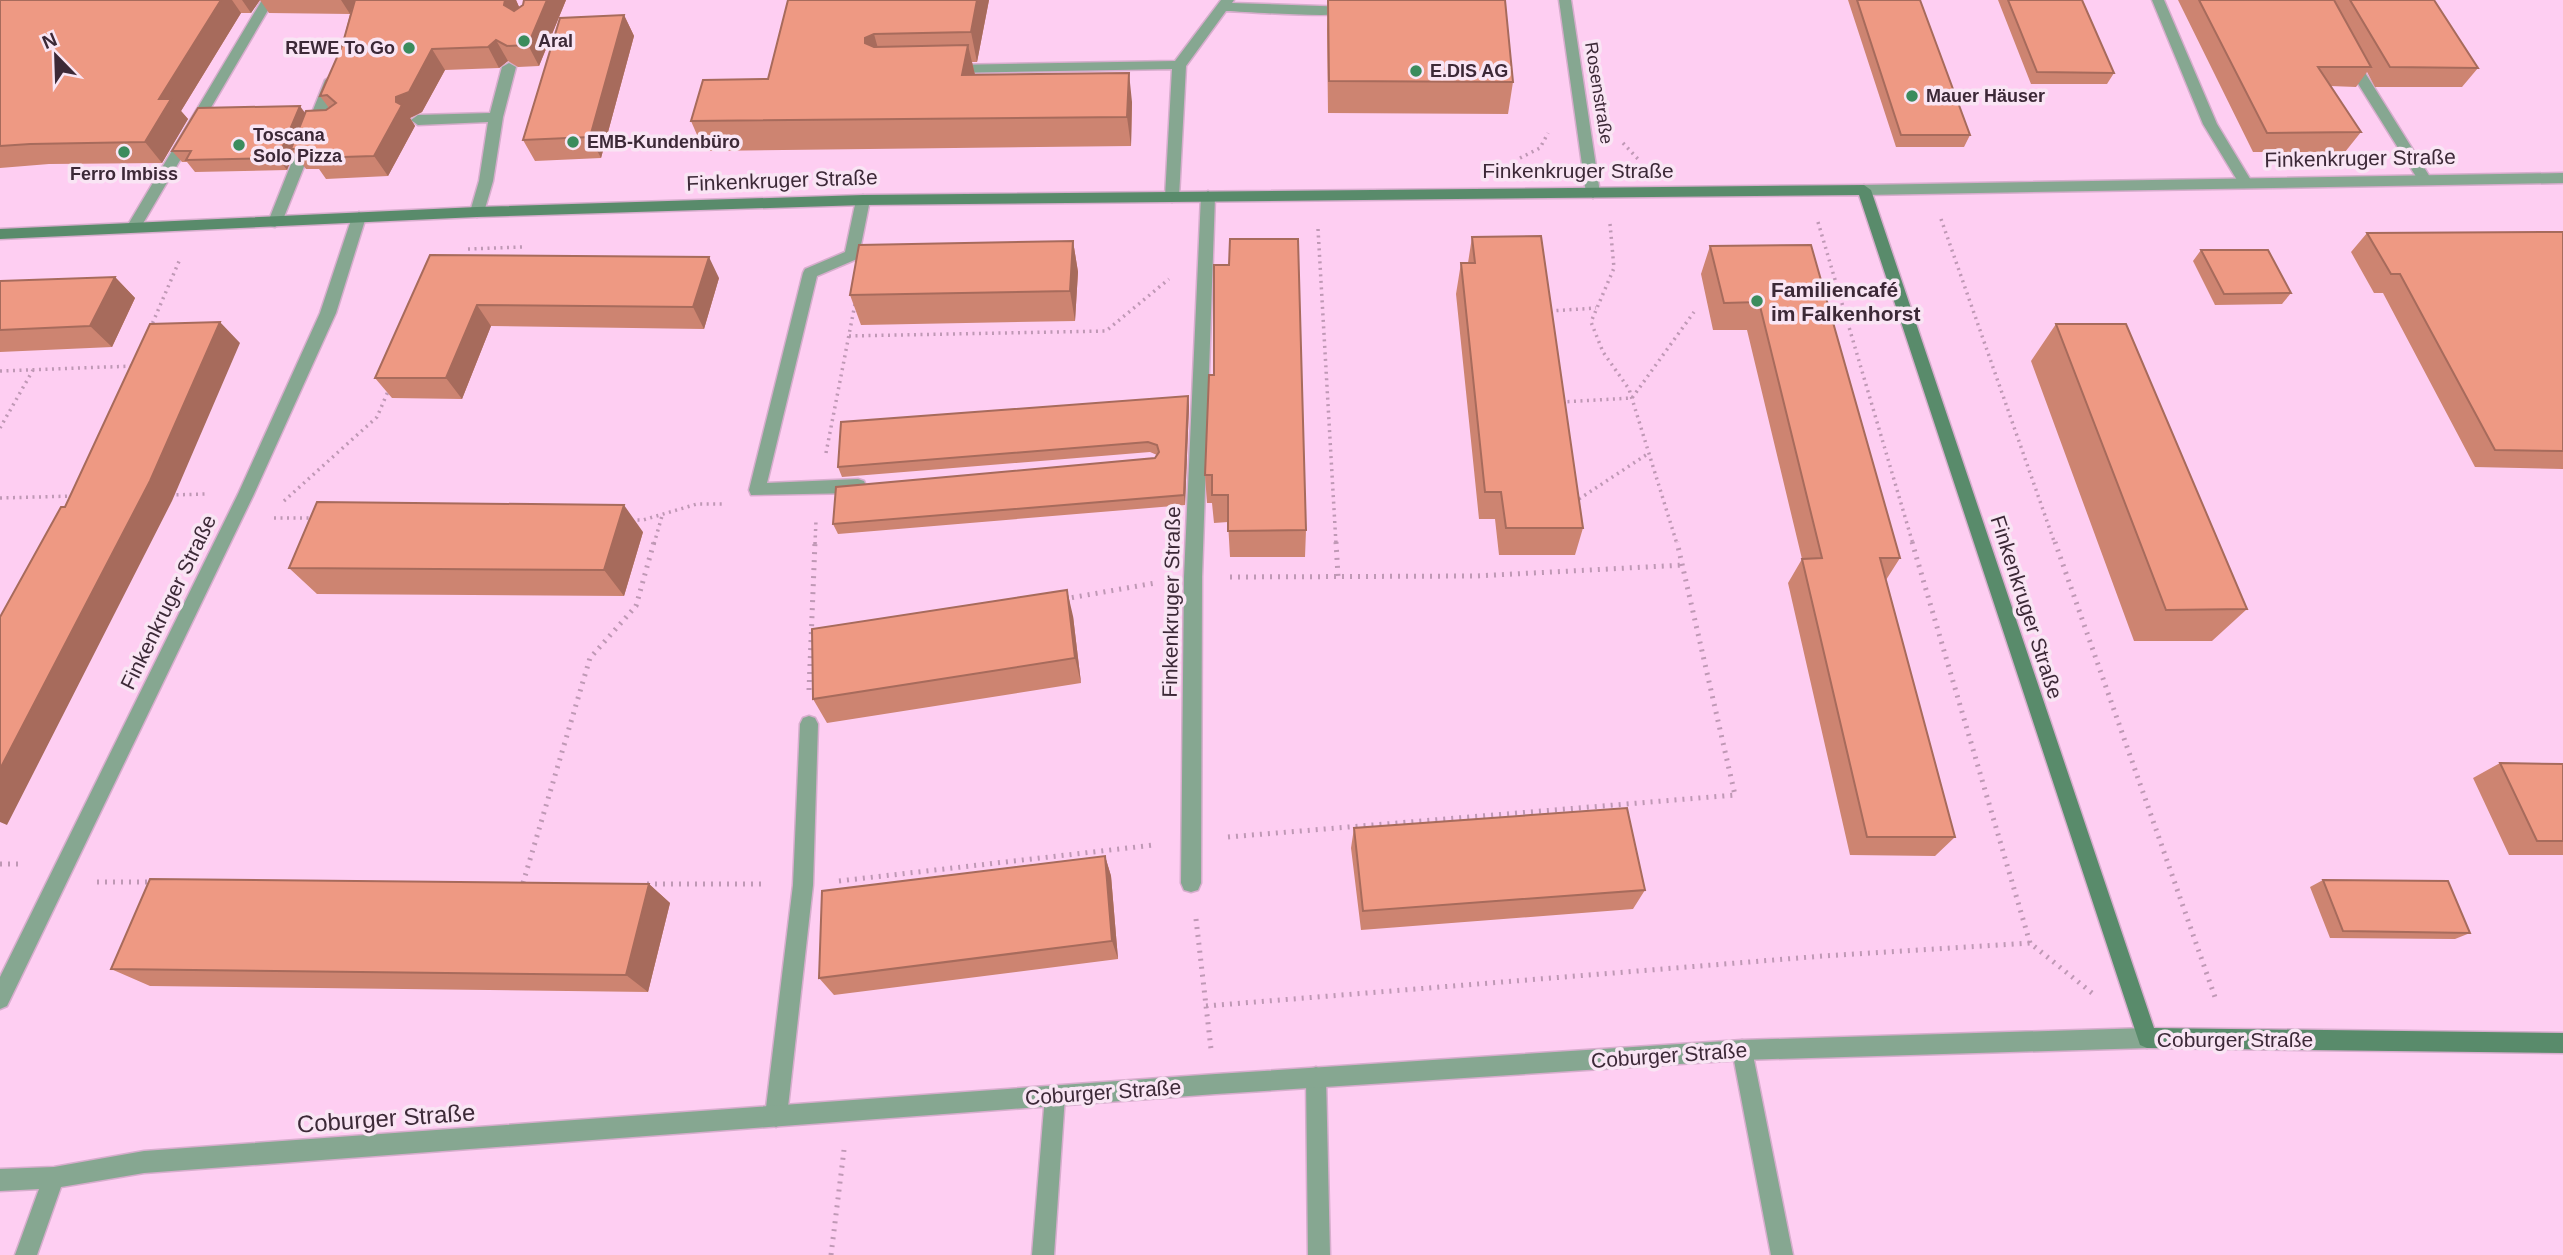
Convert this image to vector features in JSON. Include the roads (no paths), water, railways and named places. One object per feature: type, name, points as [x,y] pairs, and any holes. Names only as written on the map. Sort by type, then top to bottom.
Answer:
[{"type":"street","points":[[133,229],[268,0]]},
{"type":"street","points":[[1172,197],[1179,65],[1225,3],[1349,11],[1390,4],[1395,0]]},
{"type":"street","name":"Rosenstraße","points":[[1565,0],[1594,193]]},
{"type":"street","points":[[2158,0],[2210,124],[2245,182]]},
{"type":"street","points":[[2343,47],[2425,180]]},
{"type":"street","points":[[936,69],[1179,65]]},
{"type":"street","points":[[275,222],[320,124],[338,66]]},
{"type":"street","points":[[477,212],[486,181],[496,117],[509,67]]},
{"type":"street","points":[[418,120],[496,117]]},
{"type":"street","name":"Finkenkruger Straße","points":[[0,234],[477,212],[863,200],[1864,190],[2563,178]]},
{"type":"street","name":"Finkenkruger Straße","points":[[1864,190],[2147,1038]]},
{"type":"street","name":"Finkenkruger Straße","points":[[1191,883],[1193,577],[1208,196]]},
{"type":"street","points":[[863,200],[852,255],[810,273],[757,490],[874,485]]},
{"type":"street","name":"Finkenkruger Straße","points":[[0,999],[246,494],[328,313],[359,217]]},
{"type":"street","points":[[776,1116],[803,885],[809,724]]},
{"type":"street","name":"Coburger Straße","points":[[0,1180],[54,1178],[144,1162],[1316,1077],[1843,1045],[2147,1038],[2563,1043]]},
{"type":"street","points":[[1742,1051],[1782,1255]]},
{"type":"street","points":[[1316,1077],[1319,1255]]},
{"type":"street","points":[[1043,1255],[1055,1096]]},
{"type":"street","points":[[26,1255],[54,1178]]},
{"type":"place","name":"Aral","points":[[524,41]]},
{"type":"place","name":"REWE To Go","points":[[409,48]]},
{"type":"place","name":"E.DIS AG","points":[[1416,71]]},
{"type":"place","name":"Mauer Häuser","points":[[1912,96]]},
{"type":"place","name":"EMB-Kundenbüro","points":[[573,142]]},
{"type":"place","name":"Toscana Solo Pizza","points":[[239,145]]},
{"type":"place","name":"Ferro Imbiss","points":[[124,152]]},
{"type":"place","name":"Familiencafé im Falkenhorst","points":[[1757,301]]}]
